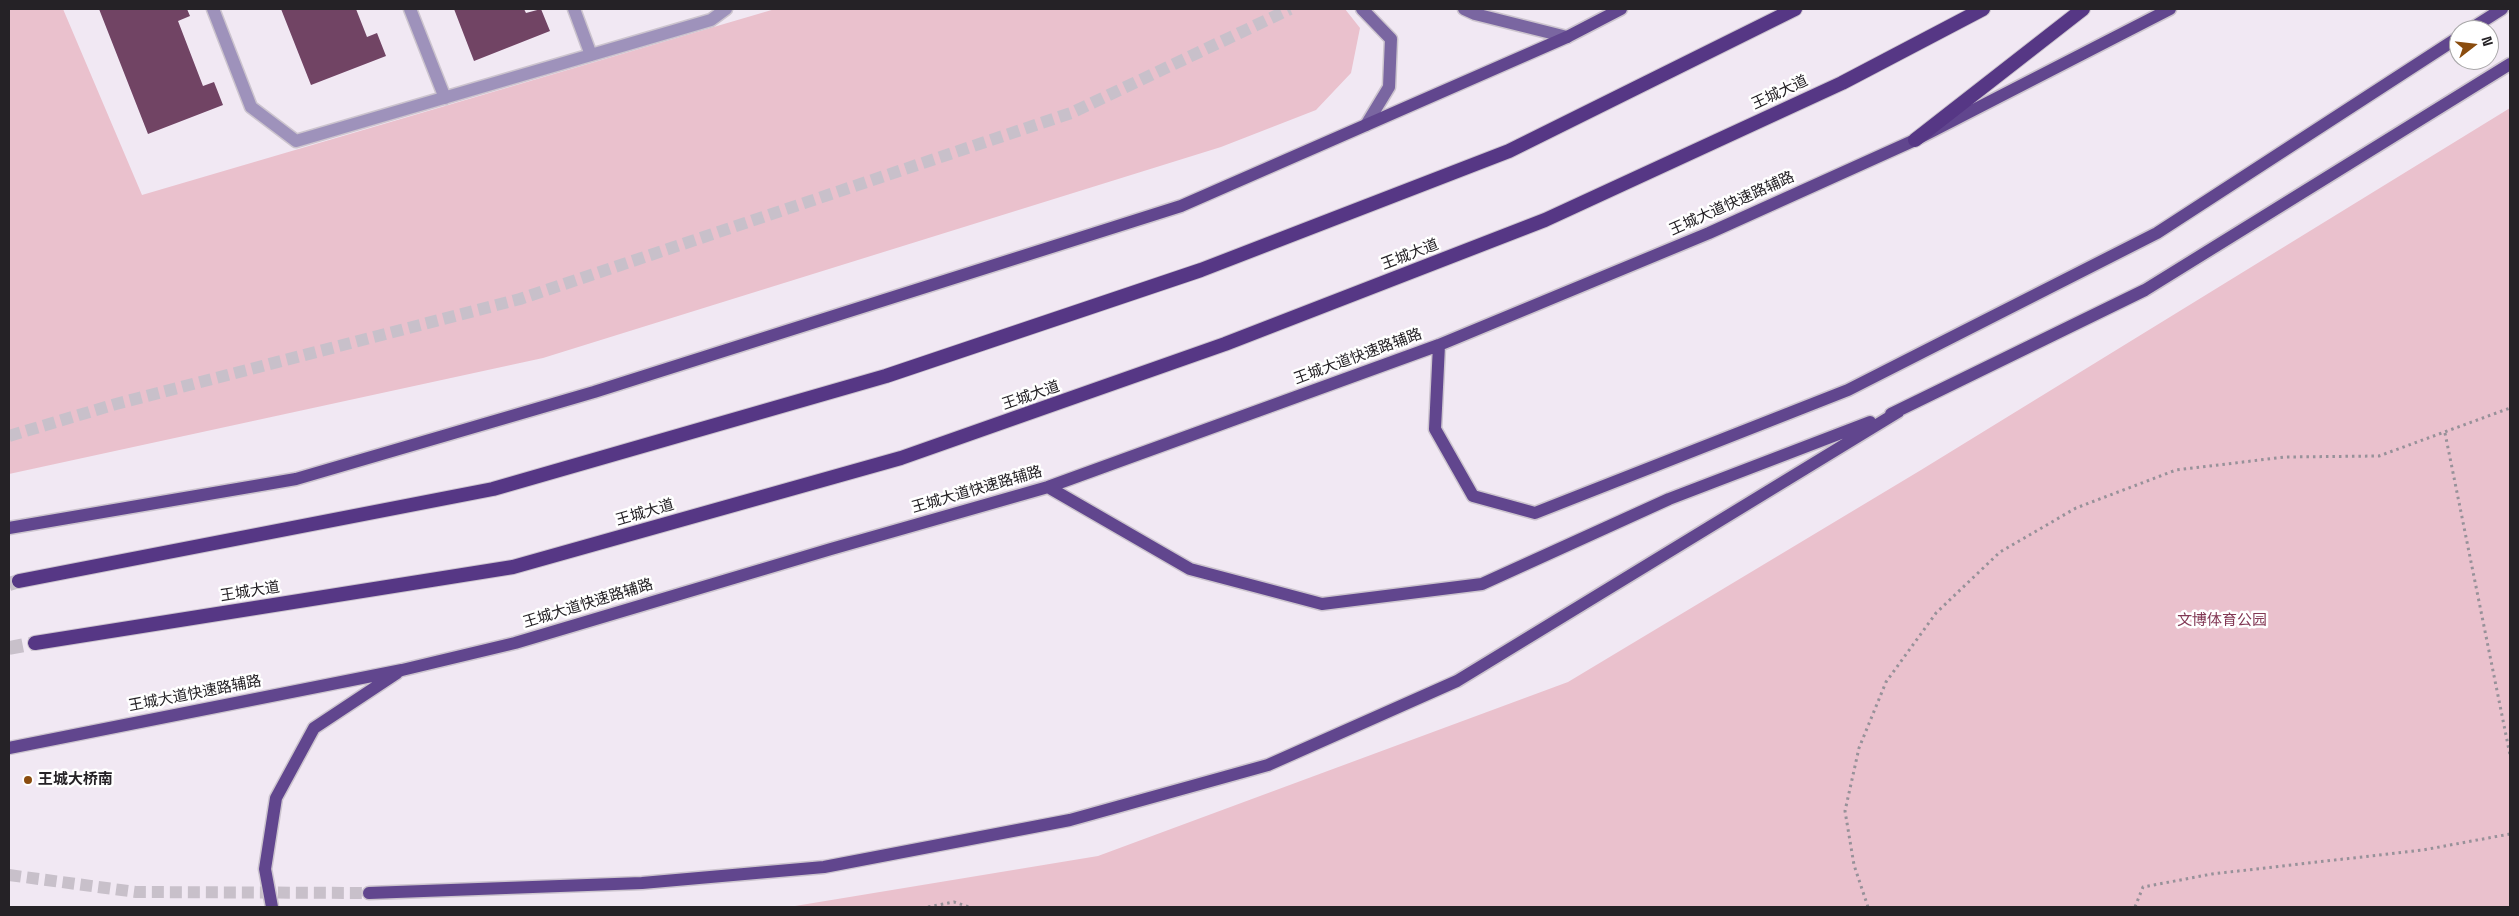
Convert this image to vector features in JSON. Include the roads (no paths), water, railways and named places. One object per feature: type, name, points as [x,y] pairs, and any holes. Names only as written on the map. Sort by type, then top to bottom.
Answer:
[{"type":"highway","points":[[19,582],[493,489],[886,376],[1201,270],[1509,151],[1795,9]]},
{"type":"highway","name":"王城大道","points":[[35,643],[513,567],[901,458],[1225,344],[1546,220],[1842,83],[1984,9]]},
{"type":"highway","points":[[1915,140],[2083,9]]},
{"type":"main road","points":[[1362,9],[1391,39],[1389,87],[1366,125]]},
{"type":"main road","points":[[1464,9],[1475,14],[1567,36]]},
{"type":"main road","points":[[9,528],[296,479],[584,394],[1181,206],[1567,36],[1621,9]]},
{"type":"main road","points":[[1915,140],[2170,9]]},
{"type":"main road","points":[[2485,20],[2502,9]]},
{"type":"main road","points":[[1439,345],[1434,429],[1473,496],[1535,513],[1848,390],[2156,233],[2449,43]]},
{"type":"main road","points":[[369,893],[642,883],[824,867],[1070,820],[1268,765],[1457,681],[1898,412],[2145,290],[2510,64]]},
{"type":"main road","name":"王城大道快速路辅路","points":[[9,748],[402,670],[515,643],[1048,487],[1439,345],[1709,233],[1915,140]]},
{"type":"main road","points":[[1048,487],[1190,569],[1322,604],[1482,584],[1669,499],[1898,412]]},
{"type":"main road","points":[[272,907],[265,869],[276,798],[314,728],[402,670]]},
{"type":"street","points":[[213,9],[251,107],[296,141],[710,20],[726,9]]},
{"type":"street","points":[[410,9],[445,98]]},
{"type":"street","points":[[574,9],[591,55]]},
{"type":"tunnel","points":[[9,436],[116,404],[520,299],[1071,113],[1290,9]]},
{"type":"tunnel","points":[[9,584],[19,581]]},
{"type":"tunnel","points":[[9,648],[35,643]]},
{"type":"tunnel","points":[[9,875],[136,892],[369,893]]},
{"type":"place","name":"王城大桥南","points":[[28,780]]},
{"type":"park label","name":"文博体育公园","points":[[2222,621]]}]
